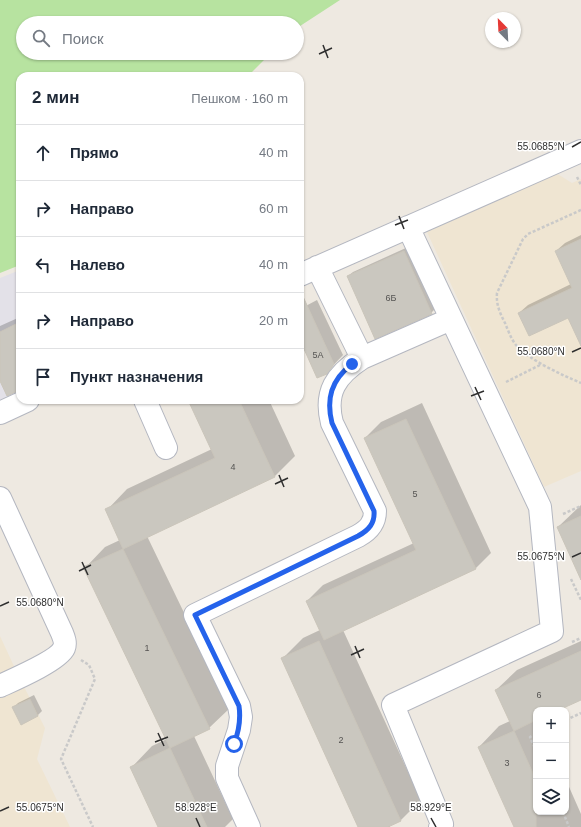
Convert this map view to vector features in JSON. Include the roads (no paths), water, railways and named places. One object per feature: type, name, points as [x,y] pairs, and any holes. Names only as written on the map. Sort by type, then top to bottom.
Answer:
[{"type":"street","points":[[362,358],[308,271],[581,151]]},
{"type":"street","points":[[408,227],[540,507],[552,631],[393,705],[442,824],[440,827]]},
{"type":"street","points":[[249,827],[227,778],[226,766],[239,730],[241,717],[239,706],[195,615],[367,531],[375,517],[374,511],[332,423],[329,411],[329,399],[333,388],[345,369],[362,358],[451,319]]},
{"type":"street","points":[[0,413],[19,404]]},
{"type":"street","points":[[147,404],[166,448]]},
{"type":"street","points":[[0,498],[62,633],[65,643],[63,650],[56,657],[0,686]]}]
